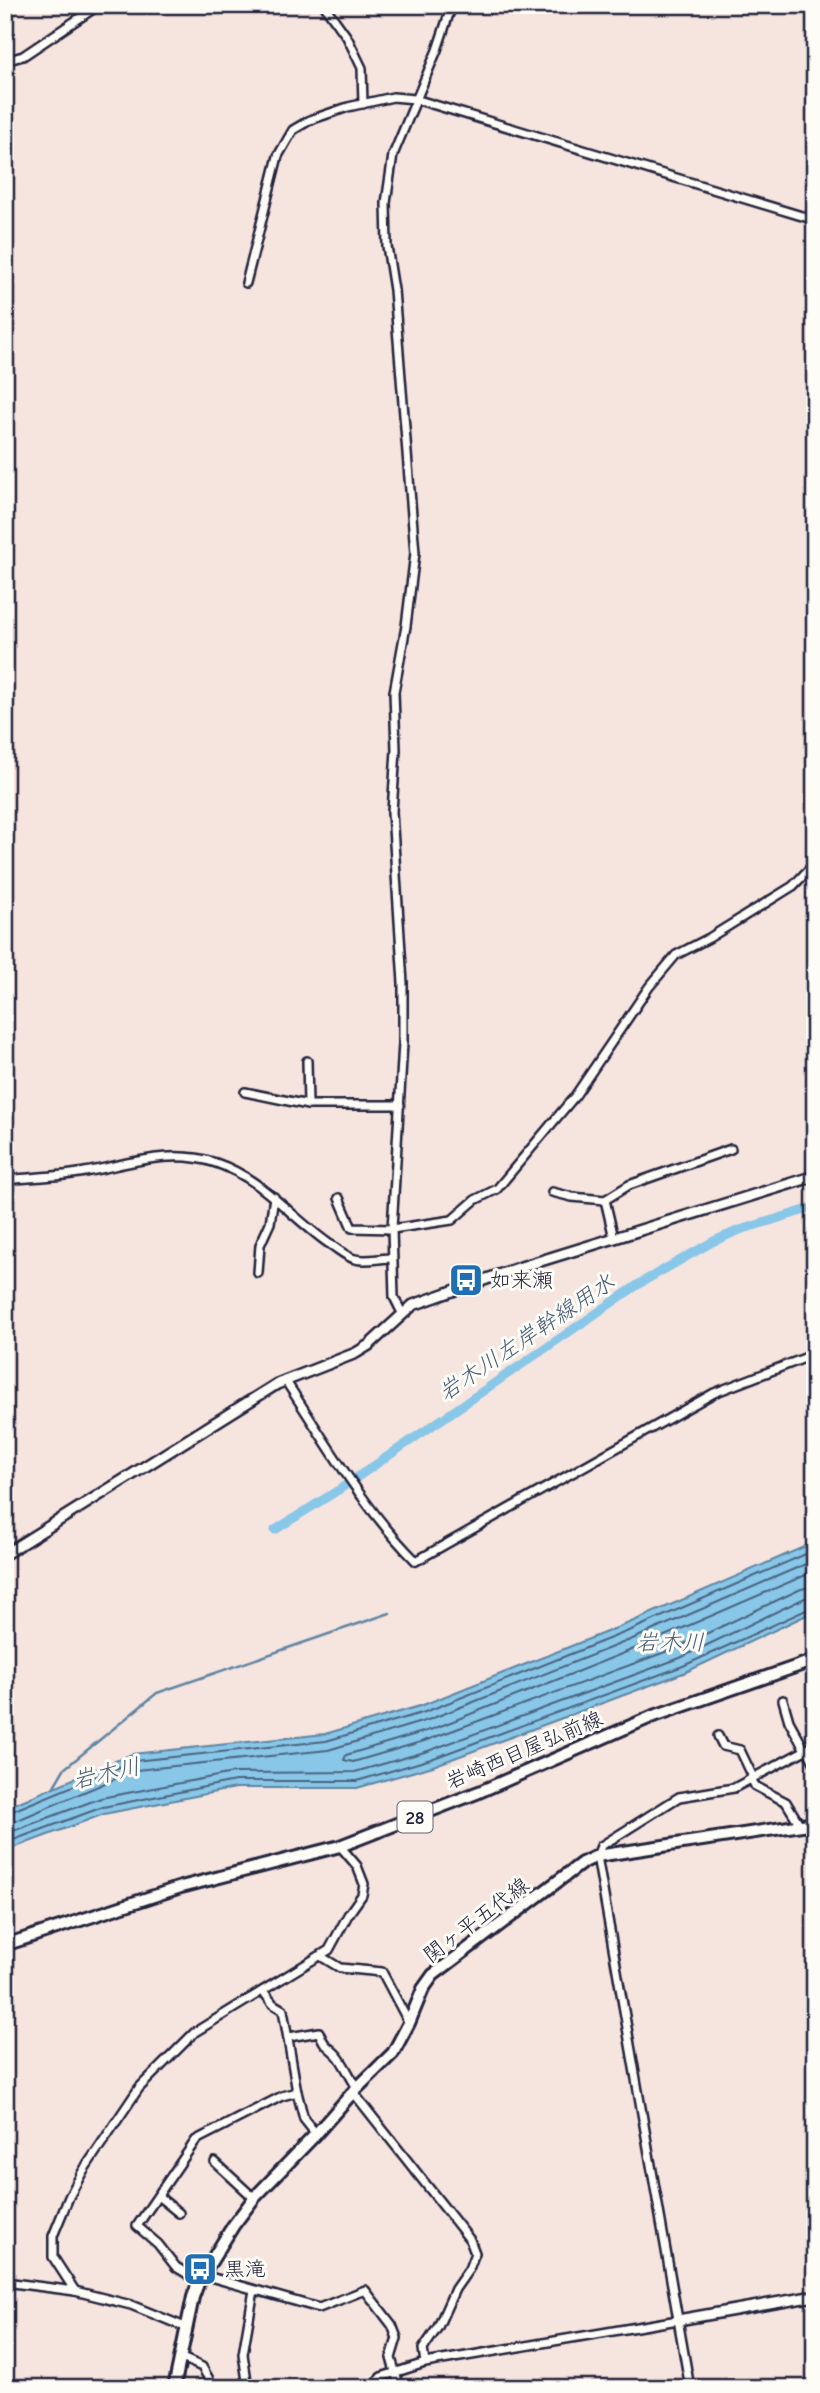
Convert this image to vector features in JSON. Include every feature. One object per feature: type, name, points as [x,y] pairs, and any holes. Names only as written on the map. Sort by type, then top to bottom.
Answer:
[{"type":"main road","name":"岩崎西目屋弘前線","points":[[5,1945],[181,1887],[340,1846],[479,1791],[651,1717],[815,1660]]},
{"type":"main road","name":"関ヶ平五代線","points":[[174,2388],[182,2358],[185,2327],[201,2278],[233,2226],[254,2198],[393,2053],[410,2023],[423,1989],[433,1975],[582,1863],[597,1856],[815,1823]]},
{"type":"street","points":[[5,61],[23,56],[99,5]]},
{"type":"street","points":[[324,5],[348,37],[362,68],[363,104]]},
{"type":"street","points":[[402,1313],[394,1297],[392,1229],[403,1043],[403,983],[392,812],[396,750],[394,692],[415,552],[394,289],[387,246],[386,203],[393,155],[437,50],[452,5]]},
{"type":"street","points":[[246,283],[278,156],[288,136],[310,120],[393,97],[415,99],[815,220]]},
{"type":"street","points":[[5,121],[8,135],[5,149]]},
{"type":"street","points":[[339,1198],[352,1228],[392,1229],[452,1220],[475,1200],[497,1189],[575,1096],[649,987],[676,955],[709,938],[793,886],[815,863]]},
{"type":"street","points":[[307,1061],[308,1105]]},
{"type":"street","points":[[245,1092],[308,1105],[400,1105]]},
{"type":"street","points":[[552,1192],[605,1200],[629,1185],[731,1149]]},
{"type":"street","points":[[5,1180],[84,1172],[167,1155],[212,1162],[230,1168],[274,1197],[320,1237],[351,1258],[393,1258]]},
{"type":"street","points":[[5,1554],[285,1380],[356,1353],[369,1345],[414,1305],[614,1238],[815,1176]]},
{"type":"street","points":[[258,1273],[260,1245],[270,1223],[274,1197]]},
{"type":"street","points":[[605,1200],[614,1238]]},
{"type":"street","points":[[285,1380],[346,1475],[394,1539],[416,1561],[714,1393],[815,1354]]},
{"type":"street","points":[[783,1700],[789,1721],[809,1748],[815,1764]]},
{"type":"street","points":[[718,1736],[723,1746],[740,1750],[755,1786],[786,1802],[800,1825]]},
{"type":"street","points":[[690,2388],[597,1856],[601,1846],[679,1797],[733,1788],[809,1748]]},
{"type":"street","points":[[75,2291],[53,2257],[52,2236],[83,2171],[139,2088],[195,2032],[329,1950],[362,1895],[364,1884],[357,1866],[340,1846]]},
{"type":"street","points":[[322,1956],[340,1968],[382,1972],[410,2023]]},
{"type":"street","points":[[263,1991],[273,2004],[283,2010],[304,2119],[316,2134]]},
{"type":"street","points":[[289,2037],[319,2032],[325,2047],[338,2055],[355,2090],[470,2240],[475,2253],[470,2269],[455,2289],[439,2327],[423,2349],[425,2363]]},
{"type":"street","points":[[297,2092],[282,2096],[196,2140],[137,2226],[158,2244],[176,2267],[201,2278],[318,2308],[365,2290],[392,2325],[397,2338],[391,2358],[400,2388]]},
{"type":"street","points":[[215,2162],[254,2198]]},
{"type":"street","points":[[158,2196],[179,2213]]},
{"type":"street","points":[[5,2282],[75,2291],[131,2305],[185,2327]]},
{"type":"street","points":[[248,2388],[243,2354],[254,2290]]},
{"type":"street","points":[[371,2388],[381,2377],[425,2363],[815,2296]]},
{"type":"street","points":[[182,2358],[202,2367],[214,2388]]},
{"type":"water","name":"岩木川","points":[[815,1542],[815,1611],[686,1672],[433,1766],[357,1788],[236,1788],[104,1814],[5,1851],[5,1808],[132,1754],[325,1734],[423,1705],[629,1623]]},
{"type":"waterway","name":"岩木川左岸幹線用水","points":[[275,1530],[340,1489],[642,1282],[714,1241],[740,1230],[815,1207]]},
{"type":"waterway","points":[[53,1788],[64,1769],[157,1693],[390,1613]]},
{"type":"place","name":"如来瀬","points":[[466,1280]]},
{"type":"place","name":"黒滝","points":[[200,2269]]}]
